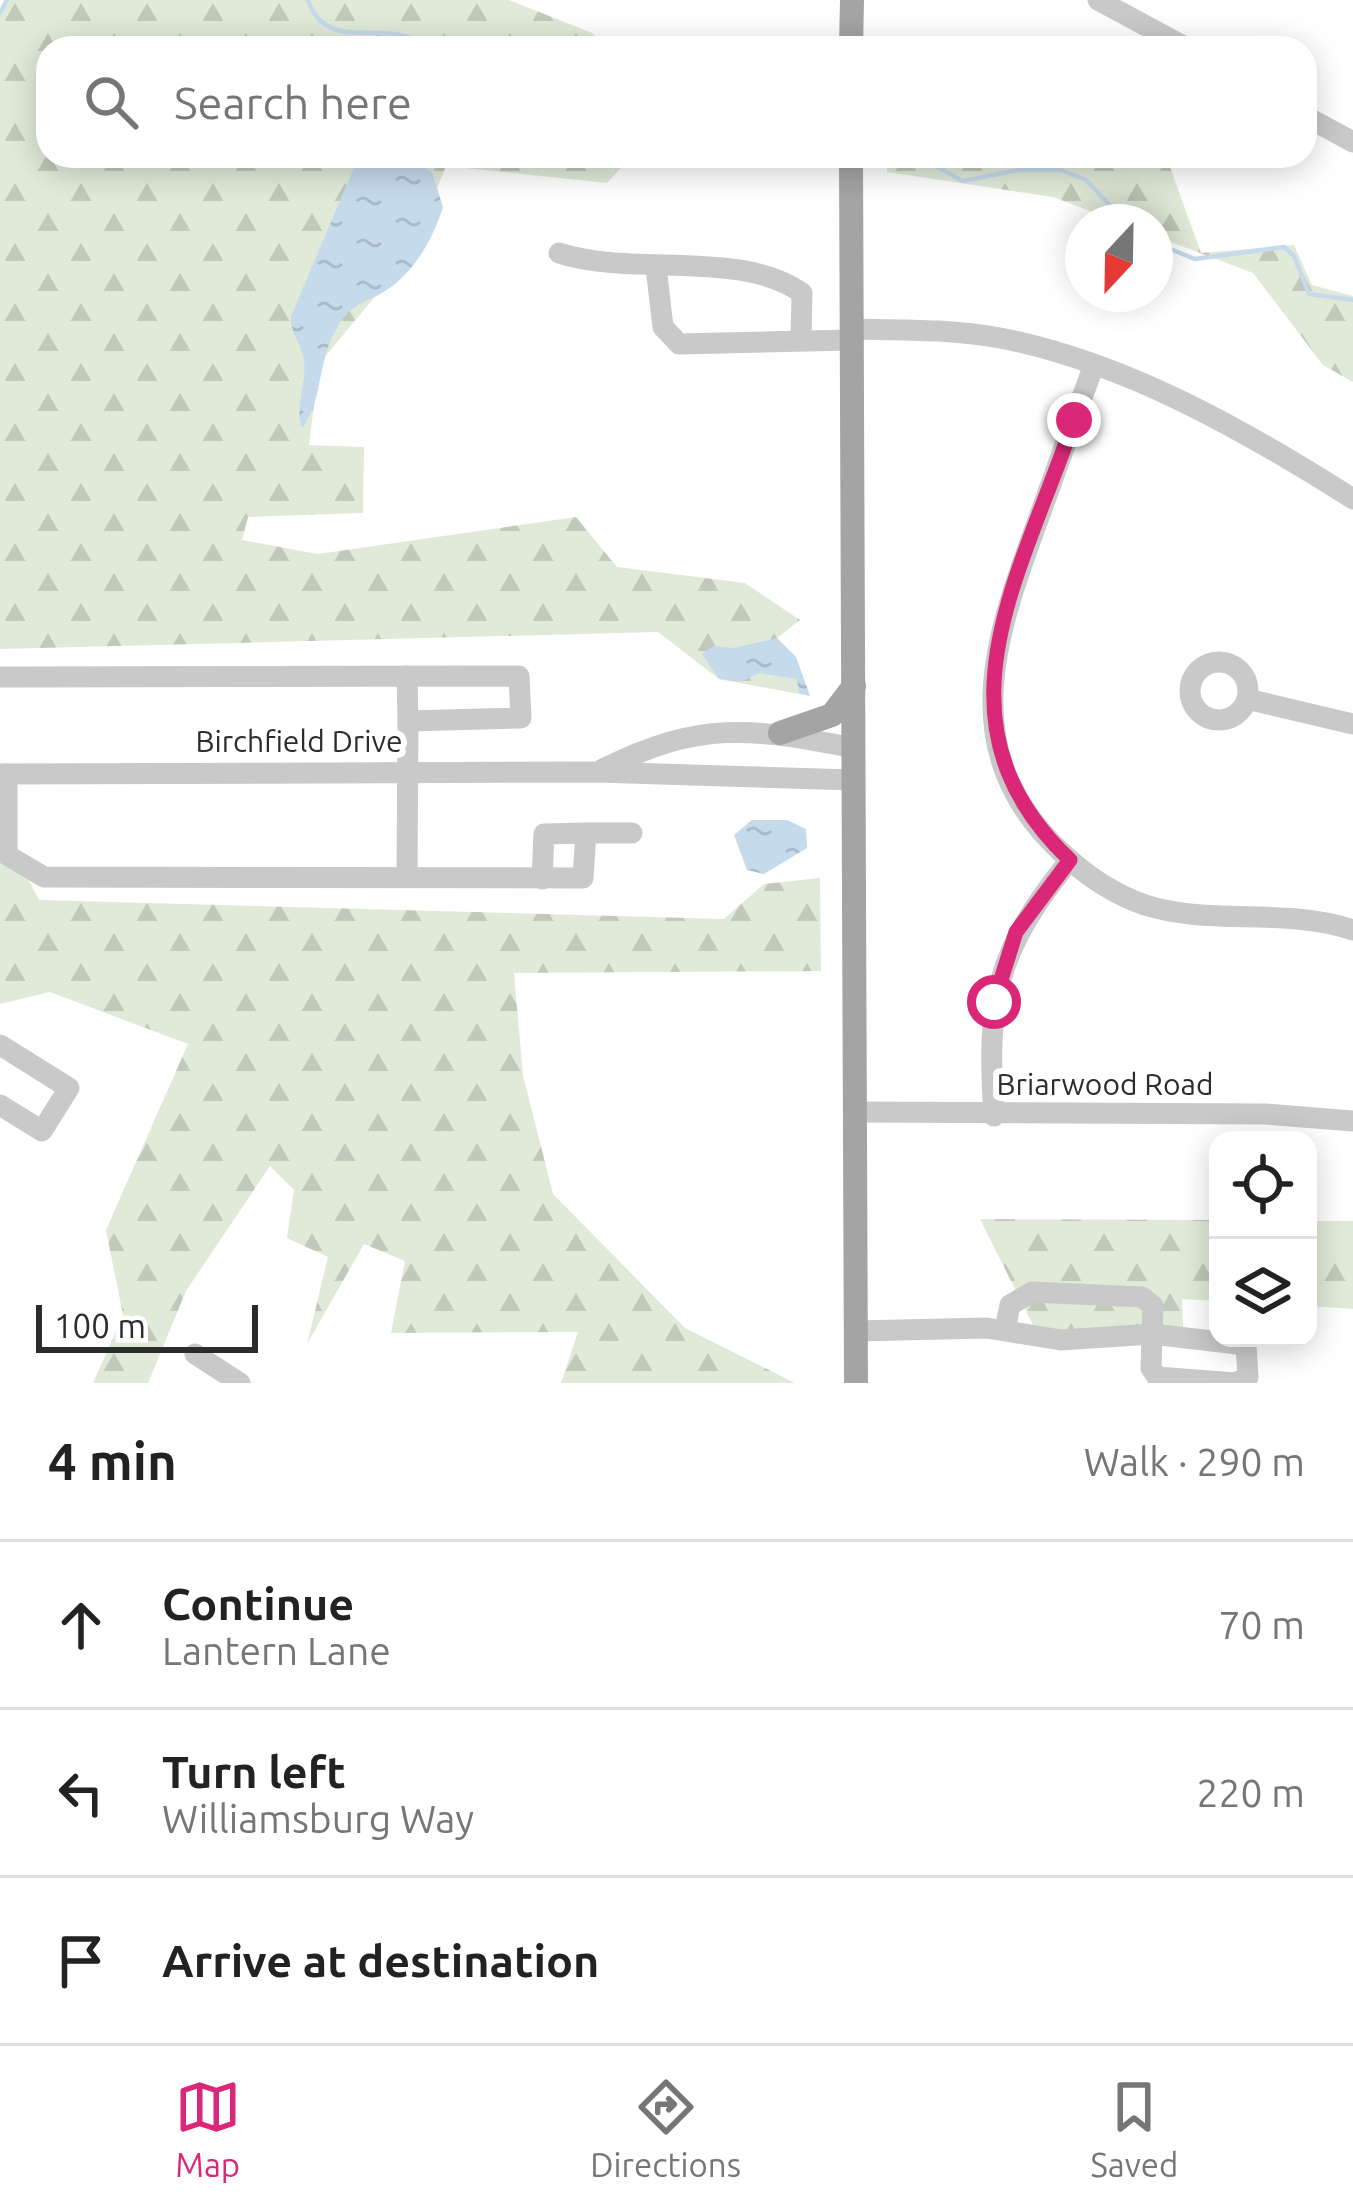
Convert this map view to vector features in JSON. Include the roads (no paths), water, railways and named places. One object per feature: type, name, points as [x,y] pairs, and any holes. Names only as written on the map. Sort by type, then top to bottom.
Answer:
[{"type":"main road","points":[[851,36],[852,0]]},
{"type":"main road","points":[[851,168],[856,1383]]},
{"type":"main road","points":[[780,734],[832,716],[855,684]]},
{"type":"street","points":[[1098,0],[1165,36]]},
{"type":"street","points":[[1317,122],[1353,142]]},
{"type":"street","points":[[559,254],[602,266],[656,267],[745,272],[796,288],[802,292],[801,338],[797,343],[672,340],[663,327],[656,267]]},
{"type":"street","points":[[801,338],[974,334],[1094,365],[1141,383],[1353,499]]},
{"type":"street","points":[[1094,365],[1010,597],[991,685],[1006,771],[1035,825],[1070,860],[1122,895],[1159,909],[1302,917],[1353,930]]},
{"type":"street","points":[[407,676],[407,877]]},
{"type":"street","points":[[0,677],[519,676],[521,718],[408,722]]},
{"type":"street","points":[[1247,699],[1353,724]]},
{"type":"street","name":"Birchfield Drive","points":[[598,772],[656,742],[690,735],[780,734],[854,748]]},
{"type":"street","name":"Birchfield Drive","points":[[4,774],[598,772],[853,780]]},
{"type":"street","points":[[4,774],[7,855],[44,877],[583,878],[586,833]]},
{"type":"street","points":[[542,878],[544,834],[632,833]]},
{"type":"street","points":[[994,1115],[992,1038],[1003,965],[1025,918],[1070,860]]},
{"type":"street","points":[[0,1045],[69,1088],[42,1131],[0,1105]]},
{"type":"street","name":"Briarwood Road","points":[[856,1112],[1287,1114],[1353,1121]]},
{"type":"street","points":[[856,1331],[1005,1330],[1061,1340],[1152,1334],[1246,1345],[1248,1378],[1235,1383],[1157,1377],[1151,1368],[1152,1334],[1153,1306],[1142,1298],[1022,1294],[1010,1305],[1005,1330]]},
{"type":"street","points":[[195,1354],[240,1383]]},
{"type":"water","points":[[354,168],[425,168],[432,172],[443,207],[428,243],[395,284],[349,312],[335,331],[302,428],[304,361],[291,316]]},
{"type":"water","points":[[777,638],[796,657],[810,696],[799,693],[797,679],[759,673],[740,682],[719,679],[702,654],[713,646],[734,648]]},
{"type":"water","points":[[752,820],[787,820],[806,829],[807,848],[764,874],[747,870],[734,835]]},
{"type":"waterway","points":[[0,13],[7,0]]},
{"type":"waterway","points":[[308,0],[329,27],[402,36]]},
{"type":"waterway","points":[[939,168],[963,181],[1019,170],[1061,170],[1086,180],[1109,204]]},
{"type":"waterway","points":[[1173,250],[1195,259],[1284,247],[1294,256],[1309,294],[1353,300]]}]
